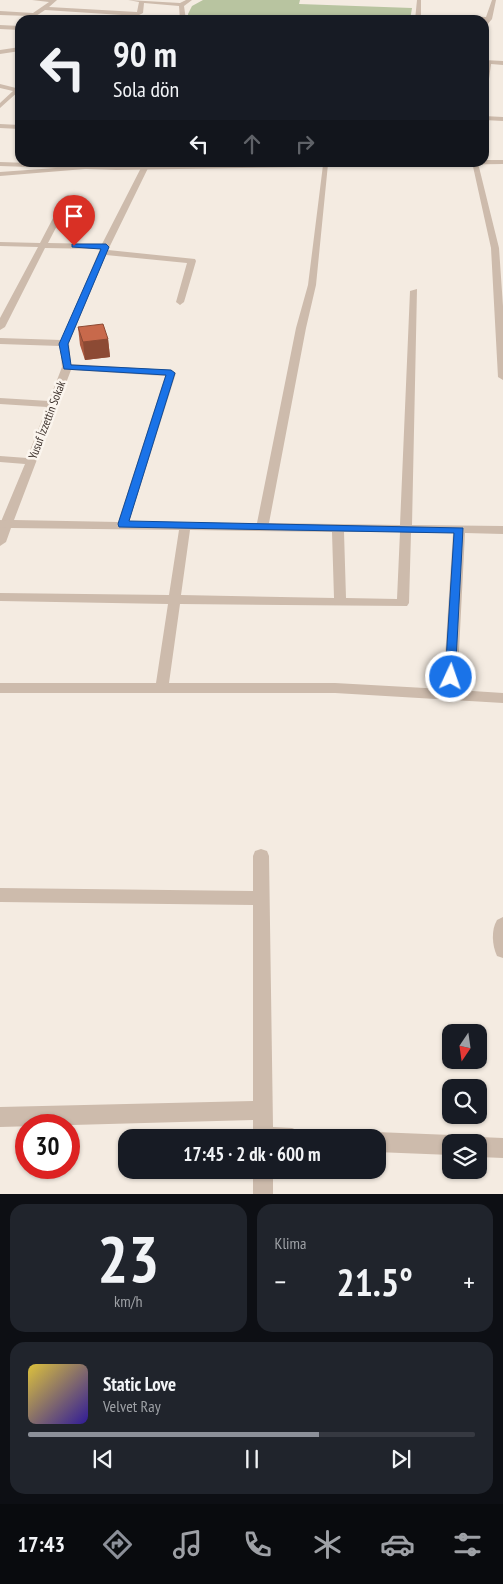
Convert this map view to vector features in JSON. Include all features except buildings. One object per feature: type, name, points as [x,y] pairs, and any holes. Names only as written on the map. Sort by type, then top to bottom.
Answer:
[{"type":"street","points":[[34,0],[54,1]]},
{"type":"street","points":[[130,0],[181,5],[190,0]]},
{"type":"street","points":[[418,15],[419,0]]},
{"type":"street","points":[[489,19],[494,0]]},
{"type":"street","points":[[0,13],[34,15],[54,1]]},
{"type":"street","points":[[44,8],[135,14],[140,13],[144,1]]},
{"type":"street","points":[[181,5],[182,15]]},
{"type":"street","points":[[0,27],[15,27]]},
{"type":"street","points":[[0,52],[15,50]]},
{"type":"street","points":[[489,64],[503,63]]},
{"type":"street","points":[[0,86],[15,88]]},
{"type":"street","points":[[0,106],[15,91]]},
{"type":"street","points":[[489,118],[503,119]]},
{"type":"street","points":[[0,126],[15,127]]},
{"type":"street","points":[[489,157],[503,156]]},
{"type":"street","points":[[0,158],[15,160]]},
{"type":"street","points":[[489,162],[503,162]]},
{"type":"street","points":[[0,164],[15,164]]},
{"type":"street","points":[[0,174],[63,167]]},
{"type":"street","points":[[0,341],[64,344],[105,249],[146,167]]},
{"type":"street","points":[[262,528],[301,328],[312,285],[326,167]]},
{"type":"street","points":[[476,167],[495,248],[500,295],[503,377]]},
{"type":"street","points":[[0,327],[68,197]]},
{"type":"street","points":[[0,244],[105,249],[192,261],[180,302]]},
{"type":"street","points":[[0,597],[403,603],[414,291]]},
{"type":"street","name":"Yusuf İzzettin Sokak","points":[[0,542],[3,524],[31,461],[67,367],[64,344]]},
{"type":"street","points":[[67,367],[171,373],[123,524]]},
{"type":"street","points":[[0,401],[53,404]]},
{"type":"street","points":[[0,459],[31,461]]},
{"type":"street","points":[[3,524],[503,530]]},
{"type":"street","points":[[162,687],[184,527]]},
{"type":"street","points":[[338,529],[340,602]]},
{"type":"street","points":[[450,695],[459,530]]},
{"type":"street","points":[[0,688],[335,688],[503,698]]},
{"type":"street","points":[[261,856],[263,1129]]},
{"type":"street","points":[[0,895],[261,898]]},
{"type":"street","points":[[503,925],[501,928],[503,950]]},
{"type":"street","points":[[0,1117],[262,1110]]},
{"type":"street","points":[[386,1142],[442,1145]]},
{"type":"street","points":[[487,1147],[503,1148]]},
{"type":"street","points":[[263,1179],[263,1194]]},
{"type":"green space","points":[[203,0],[300,0],[299,4],[412,8],[411,15],[188,15],[192,6]]},
{"type":"route","points":[[74,246],[106,247],[64,344],[67,367],[171,373],[123,524],[184,527],[459,530],[451,677]]}]
